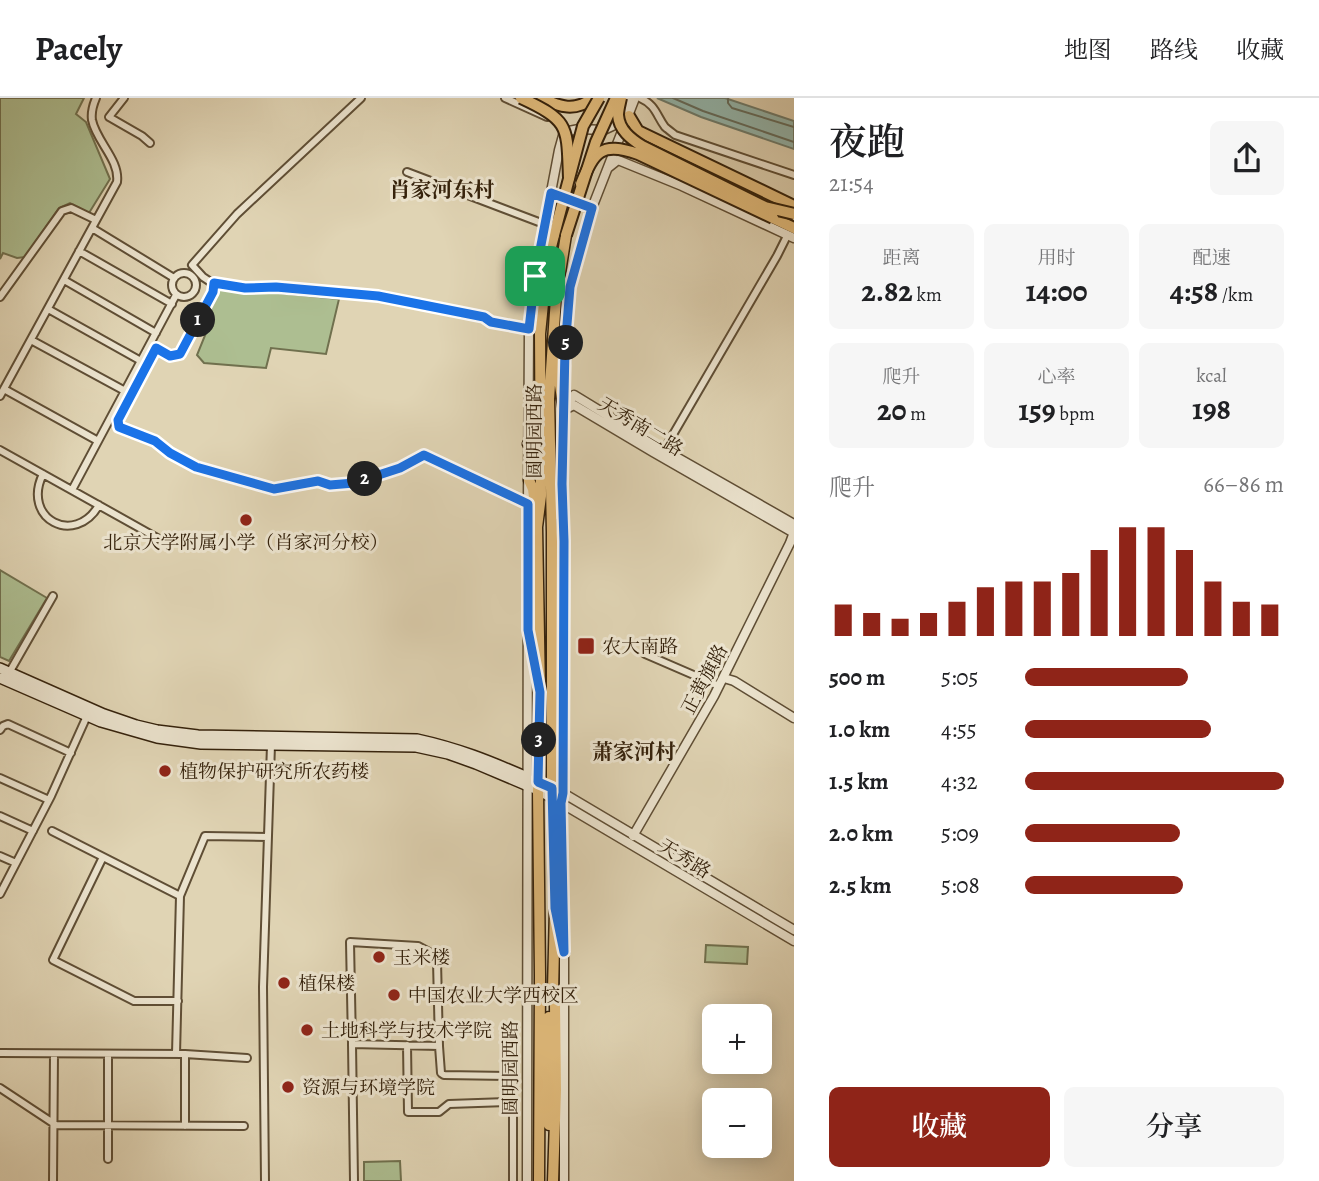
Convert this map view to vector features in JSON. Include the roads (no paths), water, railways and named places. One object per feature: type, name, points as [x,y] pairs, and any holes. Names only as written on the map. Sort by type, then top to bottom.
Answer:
[{"type":"highway","points":[[521,98],[551,113],[560,122],[568,143],[569,178]]},
{"type":"highway","points":[[541,98],[571,108],[593,98]]},
{"type":"highway","name":"圆明园西路","points":[[554,235],[583,126],[599,98]]},
{"type":"highway","points":[[618,98],[621,127],[642,146],[765,206],[794,214]]},
{"type":"highway","name":"圆明园西路","points":[[566,235],[596,142],[618,98]]},
{"type":"highway","points":[[629,116],[638,131],[794,206]]},
{"type":"highway","points":[[581,184],[597,154],[622,148],[773,218],[794,222]]},
{"type":"highway","points":[[773,218],[792,234]]},
{"type":"main road","name":"圆明园西路","points":[[539,1181],[540,963],[533,784],[540,692],[537,527],[541,496],[540,334],[547,264],[554,235]]},
{"type":"main road","name":"圆明园西路","points":[[553,1181],[554,1153],[547,1090],[555,908],[549,398],[556,298],[566,235]]},
{"type":"main road","points":[[556,298],[558,373],[564,411]]},
{"type":"main road","points":[[528,444],[533,435],[535,382],[540,372]]},
{"type":"main road","points":[[529,480],[533,489],[537,527]]},
{"type":"main road","points":[[552,532],[562,484]]},
{"type":"main road","points":[[528,630],[540,692]]},
{"type":"main road","points":[[5,671],[104,714],[157,730],[198,735],[417,739],[480,756],[533,784]]},
{"type":"main road","points":[[0,678],[87,716],[134,732],[177,741],[201,744],[416,747],[448,754],[533,784]]},
{"type":"main road","points":[[555,908],[564,952]]},
{"type":"street","points":[[96,98],[91,117],[118,173],[117,182],[2,393],[98,441]]},
{"type":"street","points":[[124,98],[109,117],[150,143]]},
{"type":"street","points":[[188,274],[192,265],[237,214],[361,98]]},
{"type":"street","points":[[505,98],[545,116],[564,132],[579,129],[611,131],[617,142]]},
{"type":"street","points":[[604,130],[619,123],[635,98],[647,101],[657,111],[665,127],[675,135],[794,175]]},
{"type":"street","name":"圆明园西路","points":[[563,793],[562,484],[565,349],[570,287],[592,208],[635,98]]},
{"type":"street","name":"圆明园西路","points":[[527,1181],[533,784],[528,630],[529,329],[544,225],[564,132]]},
{"type":"street","points":[[606,169],[618,160],[792,234],[664,450]]},
{"type":"street","points":[[407,172],[544,225]]},
{"type":"street","points":[[551,193],[592,208]]},
{"type":"street","points":[[0,297],[62,211],[71,208],[174,278]]},
{"type":"street","points":[[79,251],[172,304]]},
{"type":"street","points":[[192,265],[203,277],[214,283],[245,288],[276,287],[378,296],[484,317],[491,322],[529,329]]},
{"type":"street","points":[[180,273],[188,274],[195,279],[194,292],[184,298],[176,295],[172,289],[174,278],[180,273]]},
{"type":"street","points":[[64,280],[156,333]]},
{"type":"street","points":[[214,283],[213,292],[180,354],[170,356],[156,348],[118,420],[119,427],[155,441],[170,453],[196,467],[274,489],[318,481],[330,485],[354,483],[400,468],[424,455],[528,504]]},
{"type":"street","points":[[72,490],[176,295]]},
{"type":"street","points":[[48,309],[141,361]]},
{"type":"street","points":[[31,340],[125,391]]},
{"type":"street","name":"天秀南二路","points":[[564,411],[573,395],[794,524]]},
{"type":"street","name":"天秀南二路","points":[[564,411],[575,405],[794,532]]},
{"type":"street","points":[[0,450],[161,540]]},
{"type":"street","points":[[43,474],[37,486],[39,506],[53,522],[73,526],[83,523],[99,505]]},
{"type":"street","name":"正黄旗路","points":[[633,836],[721,682],[794,532]]},
{"type":"street","points":[[5,671],[53,596]]},
{"type":"street","points":[[645,654],[721,682],[734,681],[794,718]]},
{"type":"street","points":[[0,894],[49,800],[87,716]]},
{"type":"street","points":[[0,730],[8,724],[71,753]]},
{"type":"street","points":[[265,1181],[263,987],[271,744]]},
{"type":"street","points":[[0,778],[49,800]]},
{"type":"street","points":[[533,784],[555,796]]},
{"type":"street","name":"天秀路","points":[[555,796],[563,793],[794,930]]},
{"type":"street","name":"圆明园西路","points":[[555,796],[564,952],[564,1181]]},
{"type":"street","name":"天秀路","points":[[555,796],[794,941]]},
{"type":"street","points":[[0,816],[33,831]]},
{"type":"street","points":[[52,831],[180,896]]},
{"type":"street","points":[[176,1054],[180,896],[205,836],[268,836]]},
{"type":"street","points":[[0,856],[16,863]]},
{"type":"street","points":[[103,857],[53,960],[134,1001],[178,1001]]},
{"type":"street","points":[[354,1181],[350,942],[418,946],[429,952],[437,961],[441,1073],[508,1076],[513,1181]]},
{"type":"street","points":[[352,1044],[439,1046]]},
{"type":"street","points":[[407,1045],[408,1112],[439,1112],[449,1104],[507,1102],[510,1089]]},
{"type":"street","points":[[0,1053],[185,1054],[247,1058]]},
{"type":"street","points":[[53,1181],[54,1054]]},
{"type":"street","points":[[108,1054],[108,1159]]},
{"type":"street","points":[[185,1054],[185,1126]]},
{"type":"street","points":[[0,1088],[56,1125],[244,1126]]},
{"type":"street","points":[[510,1089],[527,1089]]},
{"type":"water","points":[[657,98],[725,98],[794,121],[794,149],[701,117]]},
{"type":"place","name":"北京大学附属小学（肖家河分校）","points":[[246,520]]},
{"type":"place","name":"农大南路","points":[[586,646]]},
{"type":"place","name":"植物保护研究所农药楼","points":[[165,771]]},
{"type":"place","name":"玉米楼","points":[[379,957]]},
{"type":"place","name":"植保楼","points":[[284,983]]},
{"type":"place","name":"中国农业大学西校区","points":[[394,995]]},
{"type":"place","name":"土地科学与技术学院","points":[[307,1030]]},
{"type":"place","name":"资源与环境学院","points":[[288,1087]]},
{"type":"district","name":"肖家河东村","points":[[442,190]]},
{"type":"district","name":"萧家河村","points":[[634,752]]}]
